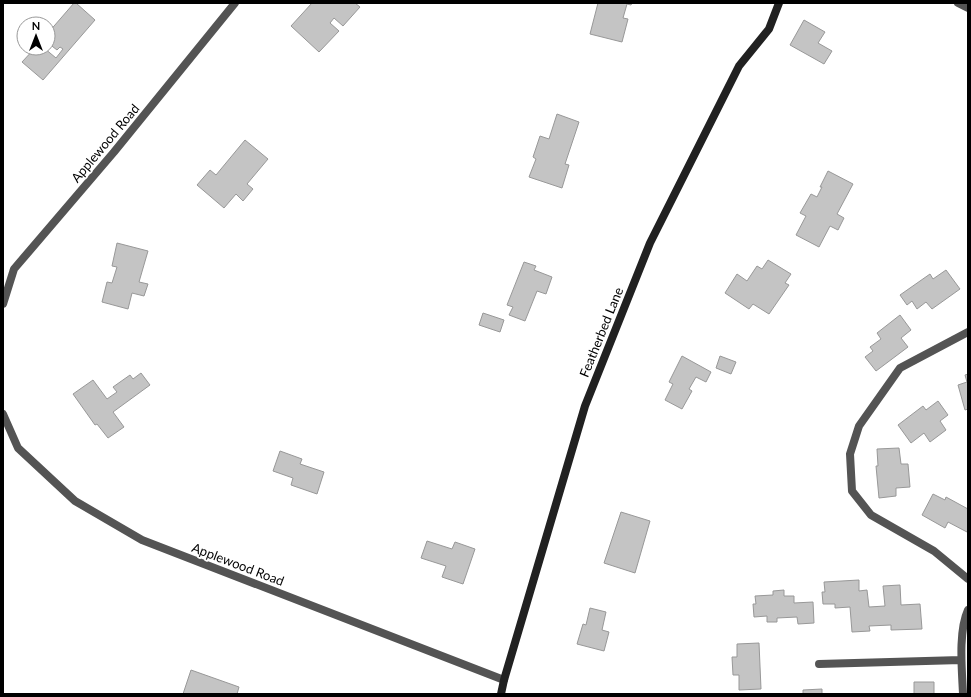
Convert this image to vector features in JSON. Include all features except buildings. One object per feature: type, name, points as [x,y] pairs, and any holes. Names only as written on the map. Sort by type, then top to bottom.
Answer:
[{"type":"street","name":"Applewood Road","points":[[3,304],[14,269],[114,152],[235,3]]},
{"type":"street","name":"Featherbed Lane","points":[[501,694],[585,406],[650,243],[740,66],[769,29],[779,3]]},
{"type":"street","points":[[958,3],[968,8]]},
{"type":"street","points":[[968,332],[900,368],[859,426],[850,454],[852,491],[871,515],[934,551],[968,579]]},
{"type":"street","name":"Applewood Road","points":[[3,414],[18,448],[75,501],[142,540],[504,680]]},
{"type":"street","points":[[963,694],[961,660],[964,618],[968,610]]},
{"type":"street","points":[[819,664],[961,660]]}]
